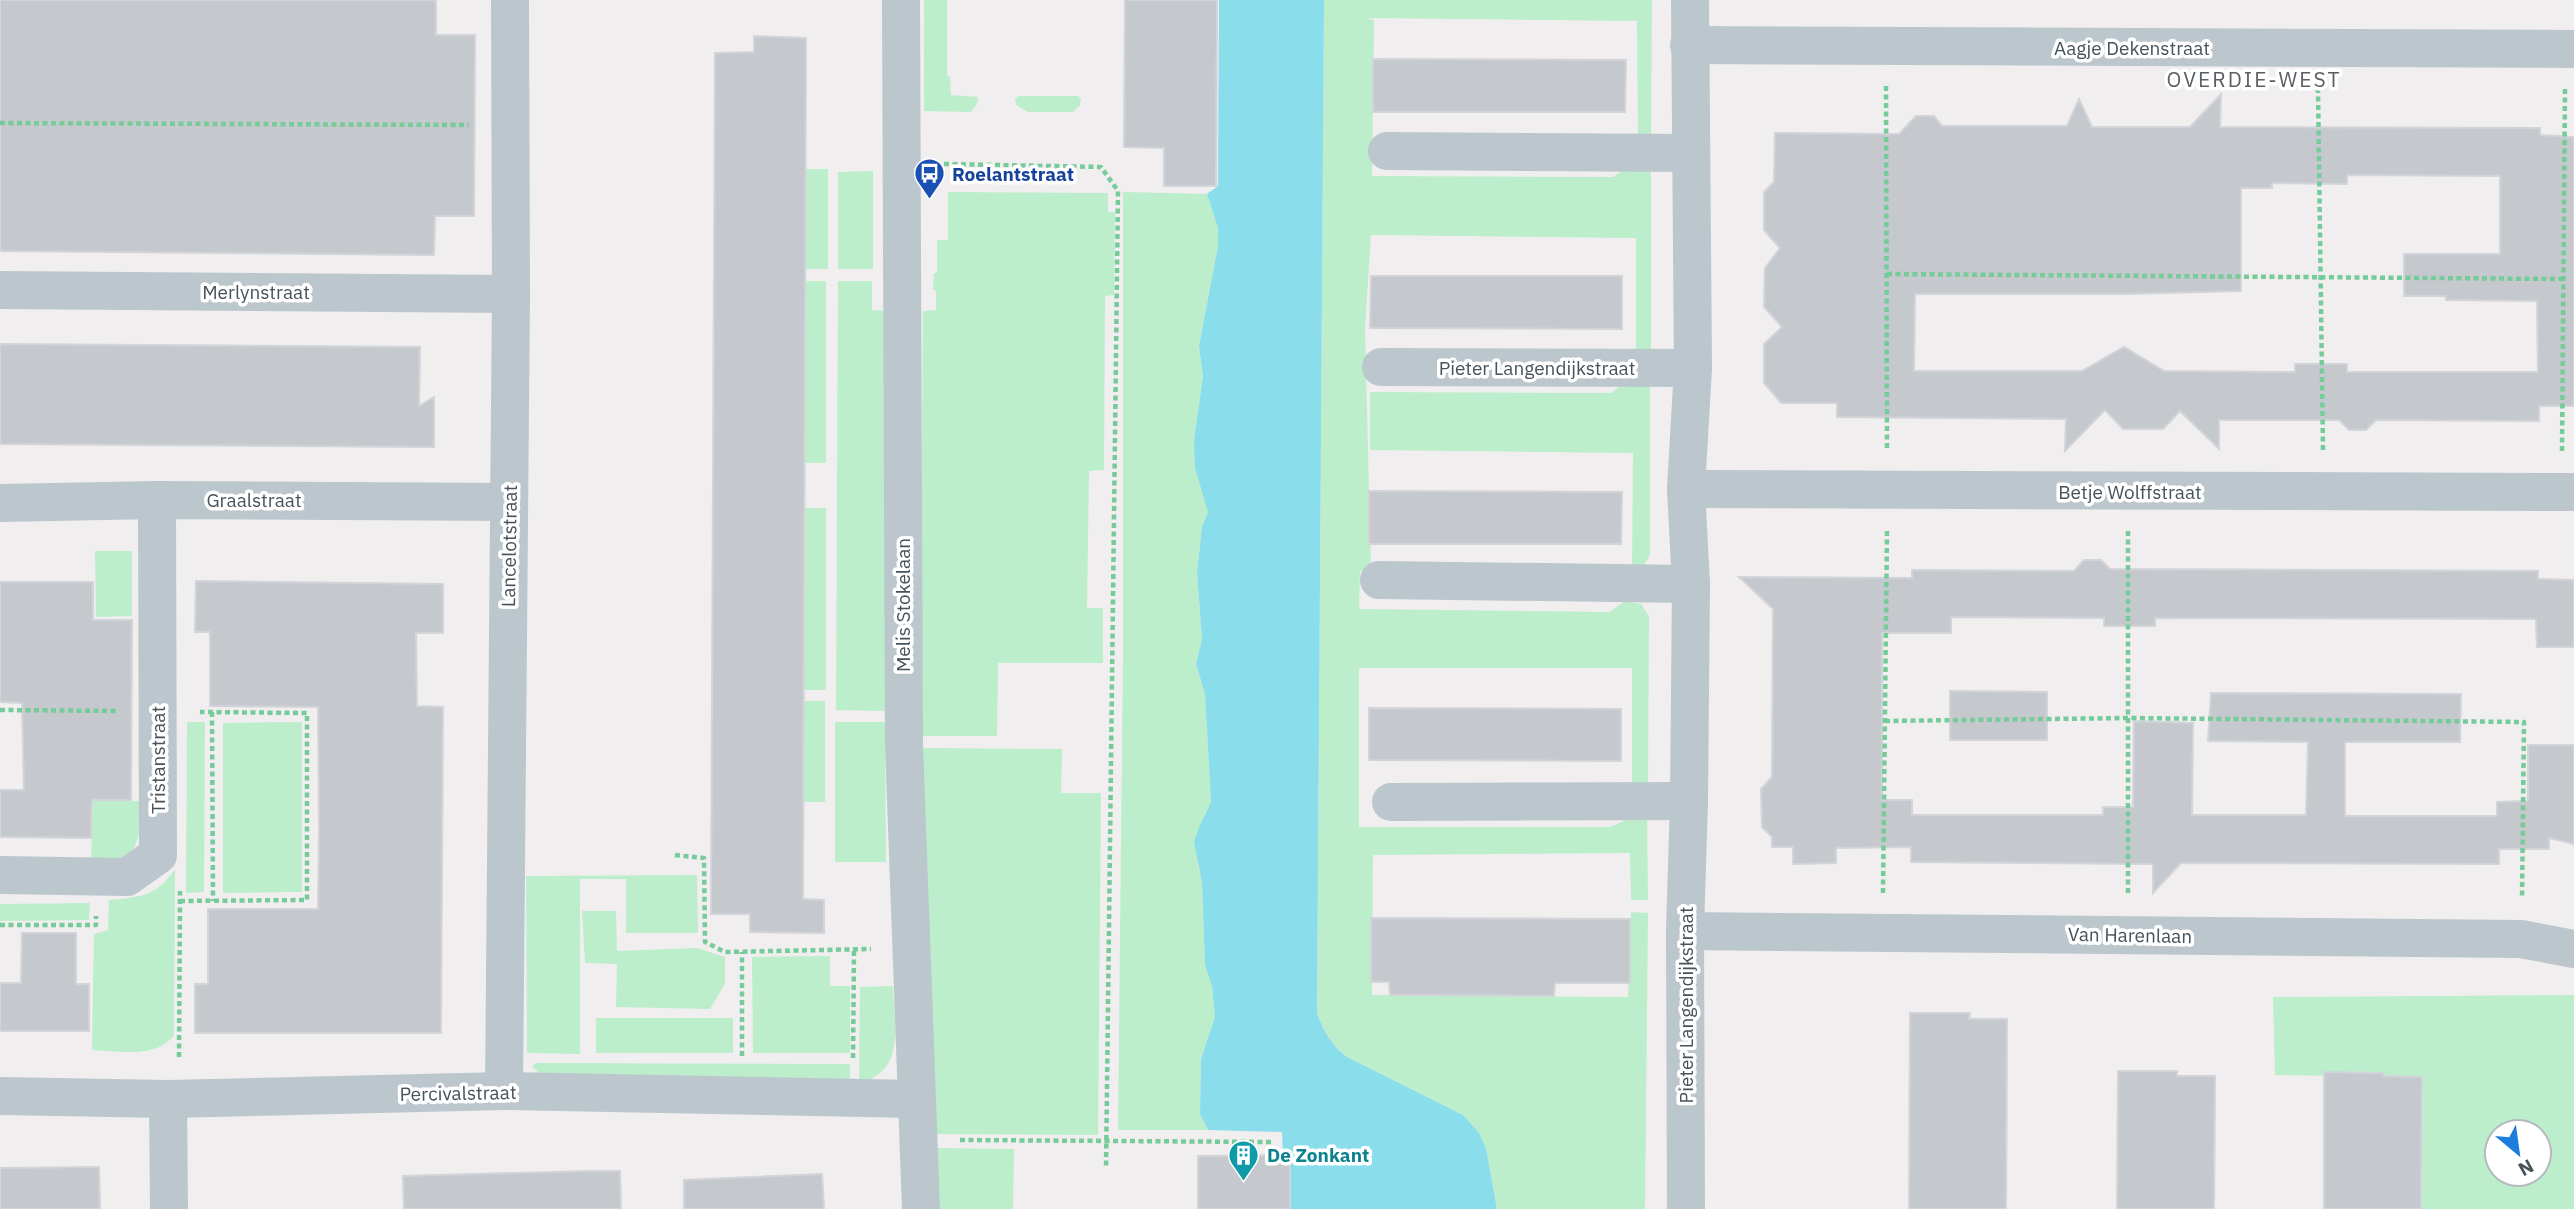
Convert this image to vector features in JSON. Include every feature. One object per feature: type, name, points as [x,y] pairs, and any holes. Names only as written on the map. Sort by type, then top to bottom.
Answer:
[{"type":"street","name":"Lancelotstraat","points":[[504,1091],[511,294],[510,0]]},
{"type":"street","name":"Melis Stokelaan","points":[[901,0],[904,745],[921,1209]]},
{"type":"street","name":"Pieter Langendijkstraat","points":[[1686,1209],[1685,931],[1692,584],[1686,489],[1693,369],[1690,0]]},
{"type":"street","name":"Aagje Dekenstraat","points":[[1689,45],[2570,49]]},
{"type":"street","points":[[1387,150],[1690,153]]},
{"type":"street","name":"Merlynstraat","points":[[0,290],[511,294]]},
{"type":"street","name":"Pieter Langendijkstraat","points":[[1381,367],[1693,369]]},
{"type":"street","name":"Betje Wolffstraat","points":[[1686,489],[2568,492]]},
{"type":"street","name":"Graalstraat","points":[[0,503],[158,500],[509,502]]},
{"type":"street","name":"Tristanstraat","points":[[158,500],[158,855]]},
{"type":"street","points":[[1379,580],[1692,584]]},
{"type":"street","points":[[1391,802],[1689,801]]},
{"type":"street","points":[[0,875],[127,877],[158,855]]},
{"type":"street","name":"Van Harenlaan","points":[[1685,931],[2521,939],[2574,949]]},
{"type":"street","name":"Percivalstraat","points":[[0,1096],[168,1099],[504,1091],[916,1099]]},
{"type":"street","points":[[168,1099],[169,1209]]},
{"type":"path","points":[[2318,48],[2323,492]]},
{"type":"path","points":[[2568,492],[2563,279],[2570,49]]},
{"type":"path","points":[[0,122],[509,125]]},
{"type":"path","points":[[901,163],[1101,167],[1118,191],[1106,1169]]},
{"type":"path","points":[[1887,274],[2563,279]]},
{"type":"path","points":[[2128,492],[2128,935]]},
{"type":"path","points":[[0,710],[307,713],[307,900],[180,901]]},
{"type":"path","points":[[212,712],[213,901]]},
{"type":"path","points":[[1885,721],[2128,718],[2524,722],[2521,939]]},
{"type":"path","points":[[158,855],[179,860],[180,1053],[168,1099]]},
{"type":"path","points":[[675,855],[704,858],[705,942],[725,952],[911,949]]},
{"type":"path","points":[[853,1058],[854,950]]},
{"type":"path","points":[[728,1058],[742,1058],[742,951]]},
{"type":"path","points":[[918,1139],[1272,1142]]},
{"type":"green space","points":[[924,0],[947,0],[947,76],[950,77],[951,95],[978,97],[971,112],[924,111]]},
{"type":"green space","points":[[1324,0],[1652,0],[1651,137],[1638,138],[1637,21],[1367,18],[1374,20],[1372,176],[1613,177],[1631,164],[1651,164],[1651,354],[1636,354],[1636,238],[1371,235],[1365,328],[1371,570],[1360,571],[1359,609],[1610,612],[1625,601],[1641,604],[1649,616],[1648,788],[1632,787],[1632,668],[1359,668],[1359,827],[1609,827],[1636,815],[1647,814],[1648,900],[1631,900],[1630,853],[1373,855],[1372,995],[1628,997],[1631,912],[1648,913],[1645,1209],[1497,1209],[1486,1148],[1463,1115],[1347,1057],[1329,1038],[1317,1013]]},
{"type":"green space","points":[[1019,96],[1078,96],[1081,99],[1080,105],[1073,112],[1028,112],[1016,105],[1015,99]]},
{"type":"green space","points":[[806,169],[828,169],[828,269],[805,269]]},
{"type":"green space","points":[[873,171],[873,269],[838,269],[838,172]]},
{"type":"green space","points":[[948,192],[1108,193],[1108,212],[1115,212],[1114,295],[1105,296],[1104,470],[1089,471],[1087,608],[1103,608],[1103,663],[998,663],[997,736],[920,736],[923,311],[936,310],[936,290],[933,290],[934,273],[937,273],[937,240],[948,240]]},
{"type":"green space","points":[[1123,192],[1207,194],[1218,228],[1218,246],[1199,346],[1203,376],[1194,440],[1208,512],[1202,527],[1197,573],[1202,639],[1196,664],[1205,694],[1211,802],[1200,825],[1198,866],[1202,883],[1205,965],[1212,986],[1215,1017],[1201,1059],[1200,1114],[1208,1130],[1118,1130],[1123,653]]},
{"type":"green space","points":[[806,281],[826,281],[826,463],[805,463]]},
{"type":"green space","points":[[838,281],[872,281],[872,310],[887,311],[885,711],[836,710]]},
{"type":"green space","points":[[1629,380],[1650,380],[1650,555],[1644,565],[1632,570],[1633,453],[1370,450],[1370,392],[1611,393]]},
{"type":"green space","points":[[804,508],[826,508],[826,690],[804,690]]},
{"type":"green space","points":[[95,551],[132,551],[132,616],[96,617]]},
{"type":"green space","points":[[804,701],[825,701],[825,802],[804,802]]},
{"type":"green space","points":[[187,722],[205,722],[204,892],[186,893]]},
{"type":"green space","points":[[302,722],[302,892],[223,893],[223,723]]},
{"type":"green space","points":[[835,722],[885,722],[886,862],[835,862]]},
{"type":"green space","points":[[920,748],[1062,749],[1061,793],[1101,793],[1098,1135],[936,1134]]},
{"type":"green space","points":[[93,801],[141,801],[138,839],[128,855],[119,860],[91,865]]},
{"type":"green space","points":[[175,869],[174,1035],[167,1043],[148,1051],[92,1050],[94,934],[108,930],[109,900],[146,894],[161,885]]},
{"type":"green space","points":[[697,875],[698,933],[626,933],[626,879],[580,879],[580,1054],[527,1053],[526,876]]},
{"type":"green space","points":[[90,903],[89,920],[0,921],[0,904]]},
{"type":"green space","points":[[582,911],[616,911],[617,951],[697,948],[725,957],[725,984],[710,1009],[616,1007],[617,964],[585,963]]},
{"type":"green space","points":[[830,956],[830,986],[850,986],[850,1053],[753,1053],[752,957]]},
{"type":"green space","points":[[893,986],[895,1030],[891,1057],[885,1068],[874,1077],[859,1083],[860,987]]},
{"type":"green space","points":[[2574,995],[2574,1209],[2422,1209],[2423,1077],[2275,1075],[2273,997]]},
{"type":"green space","points":[[596,1018],[733,1018],[733,1053],[596,1053]]},
{"type":"green space","points":[[536,1063],[850,1064],[850,1084],[544,1078],[532,1066]]},
{"type":"green space","points":[[936,1148],[1014,1149],[1013,1209],[939,1209]]},
{"type":"water","points":[[1219,0],[1324,0],[1317,1013],[1329,1038],[1347,1057],[1463,1115],[1479,1133],[1486,1148],[1497,1209],[1291,1209],[1291,1155],[1283,1155],[1282,1132],[1208,1130],[1200,1114],[1201,1059],[1215,1017],[1212,986],[1205,965],[1202,883],[1194,842],[1211,802],[1205,694],[1196,664],[1202,639],[1197,573],[1202,527],[1208,512],[1195,468],[1194,440],[1203,376],[1199,346],[1218,246],[1218,228],[1207,194],[1218,186]]},
{"type":"building","points":[[0,0],[436,0],[436,35],[475,35],[474,216],[435,216],[434,255],[0,251]]},
{"type":"building","points":[[1125,0],[1217,0],[1216,186],[1164,186],[1164,148],[1124,147]]},
{"type":"building","points":[[754,36],[806,38],[803,899],[824,900],[824,933],[750,932],[750,914],[711,914],[715,53],[754,52]]},
{"type":"building","points":[[1373,59],[1626,60],[1625,112],[1373,112]]},
{"type":"building","points":[[2221,94],[2220,127],[2540,128],[2540,135],[2574,137],[2574,406],[2539,406],[2539,421],[2376,420],[2366,430],[2349,430],[2339,420],[2219,420],[2219,449],[2180,411],[2163,429],[2123,429],[2105,410],[2065,451],[2066,419],[1837,417],[1837,403],[1781,403],[1764,383],[1764,344],[1782,327],[1764,307],[1765,268],[1780,248],[1764,230],[1764,192],[1774,182],[1775,133],[1899,134],[1916,116],[1934,116],[1942,126],[2067,126],[2079,99],[2092,127],[2190,127]],"holes":[[[2347,175],[2500,176],[2500,254],[2404,254],[2404,296],[2446,296],[2446,300],[2537,301],[2538,372],[2347,372],[2347,364],[2295,364],[2295,372],[2164,371],[2124,347],[2082,371],[1914,371],[1915,294],[2241,291],[2241,188],[2272,188],[2272,183],[2347,184]]]},
{"type":"building","points":[[1371,276],[1622,276],[1622,329],[1370,328]]},
{"type":"building","points":[[0,344],[420,347],[419,406],[434,397],[434,447],[0,444]]},
{"type":"building","points":[[1369,491],[1622,492],[1621,544],[1369,544]]},
{"type":"building","points":[[2084,560],[2101,560],[2110,569],[2538,571],[2538,579],[2574,580],[2574,647],[2537,647],[2536,619],[2155,618],[2155,626],[2104,626],[2104,618],[1951,617],[1951,633],[1882,633],[1882,800],[1912,800],[1912,815],[2103,815],[2103,807],[2133,807],[2134,721],[2193,723],[2192,815],[2306,815],[2308,742],[2208,741],[2211,693],[2461,694],[2460,742],[2345,742],[2345,816],[2497,816],[2497,802],[2528,801],[2528,745],[2574,745],[2574,844],[2549,838],[2549,849],[2499,849],[2499,864],[2181,863],[2153,893],[2153,864],[1911,862],[1911,847],[1836,848],[1836,863],[1793,864],[1793,847],[1772,847],[1772,837],[1762,827],[1761,789],[1772,777],[1773,609],[1739,577],[1912,578],[1912,570],[2074,571]]},
{"type":"building","points":[[196,581],[443,584],[443,633],[416,633],[417,706],[443,707],[441,1033],[195,1033],[195,984],[208,984],[208,909],[318,909],[319,828],[318,707],[210,706],[210,632],[195,632]]},
{"type":"building","points":[[0,582],[93,582],[93,620],[132,620],[131,800],[92,800],[91,838],[0,837],[0,790],[24,790],[22,703],[0,702]]},
{"type":"building","points":[[1950,691],[2047,692],[2047,740],[1950,740]]},
{"type":"building","points":[[1369,708],[1621,709],[1621,761],[1369,760]]},
{"type":"building","points":[[1371,918],[1630,919],[1630,983],[1555,983],[1554,996],[1390,995],[1389,982],[1371,982]]},
{"type":"building","points":[[22,933],[76,933],[76,984],[89,984],[89,1031],[0,1031],[0,983],[21,983]]},
{"type":"building","points":[[1910,1013],[1970,1013],[1969,1019],[2007,1019],[2006,1209],[1909,1209]]},
{"type":"building","points":[[2118,1071],[2177,1071],[2177,1076],[2215,1076],[2214,1209],[2117,1209]]},
{"type":"building","points":[[2324,1072],[2422,1077],[2421,1209],[2324,1209]]},
{"type":"building","name":"De Zonkant","points":[[1290,1155],[1290,1209],[1198,1209],[1198,1156]]},
{"type":"building","points":[[99,1167],[100,1209],[0,1209],[0,1168]]},
{"type":"building","points":[[620,1171],[621,1209],[404,1209],[403,1176]]},
{"type":"building","points":[[822,1174],[824,1209],[684,1209],[684,1180]]},
{"type":"place","name":"Roelantstraat","points":[[929,201]]},
{"type":"place","name":"De Zonkant","points":[[1244,1182]]},
{"type":"district","name":"OVERDIE-WEST","points":[[2254,80]]}]
